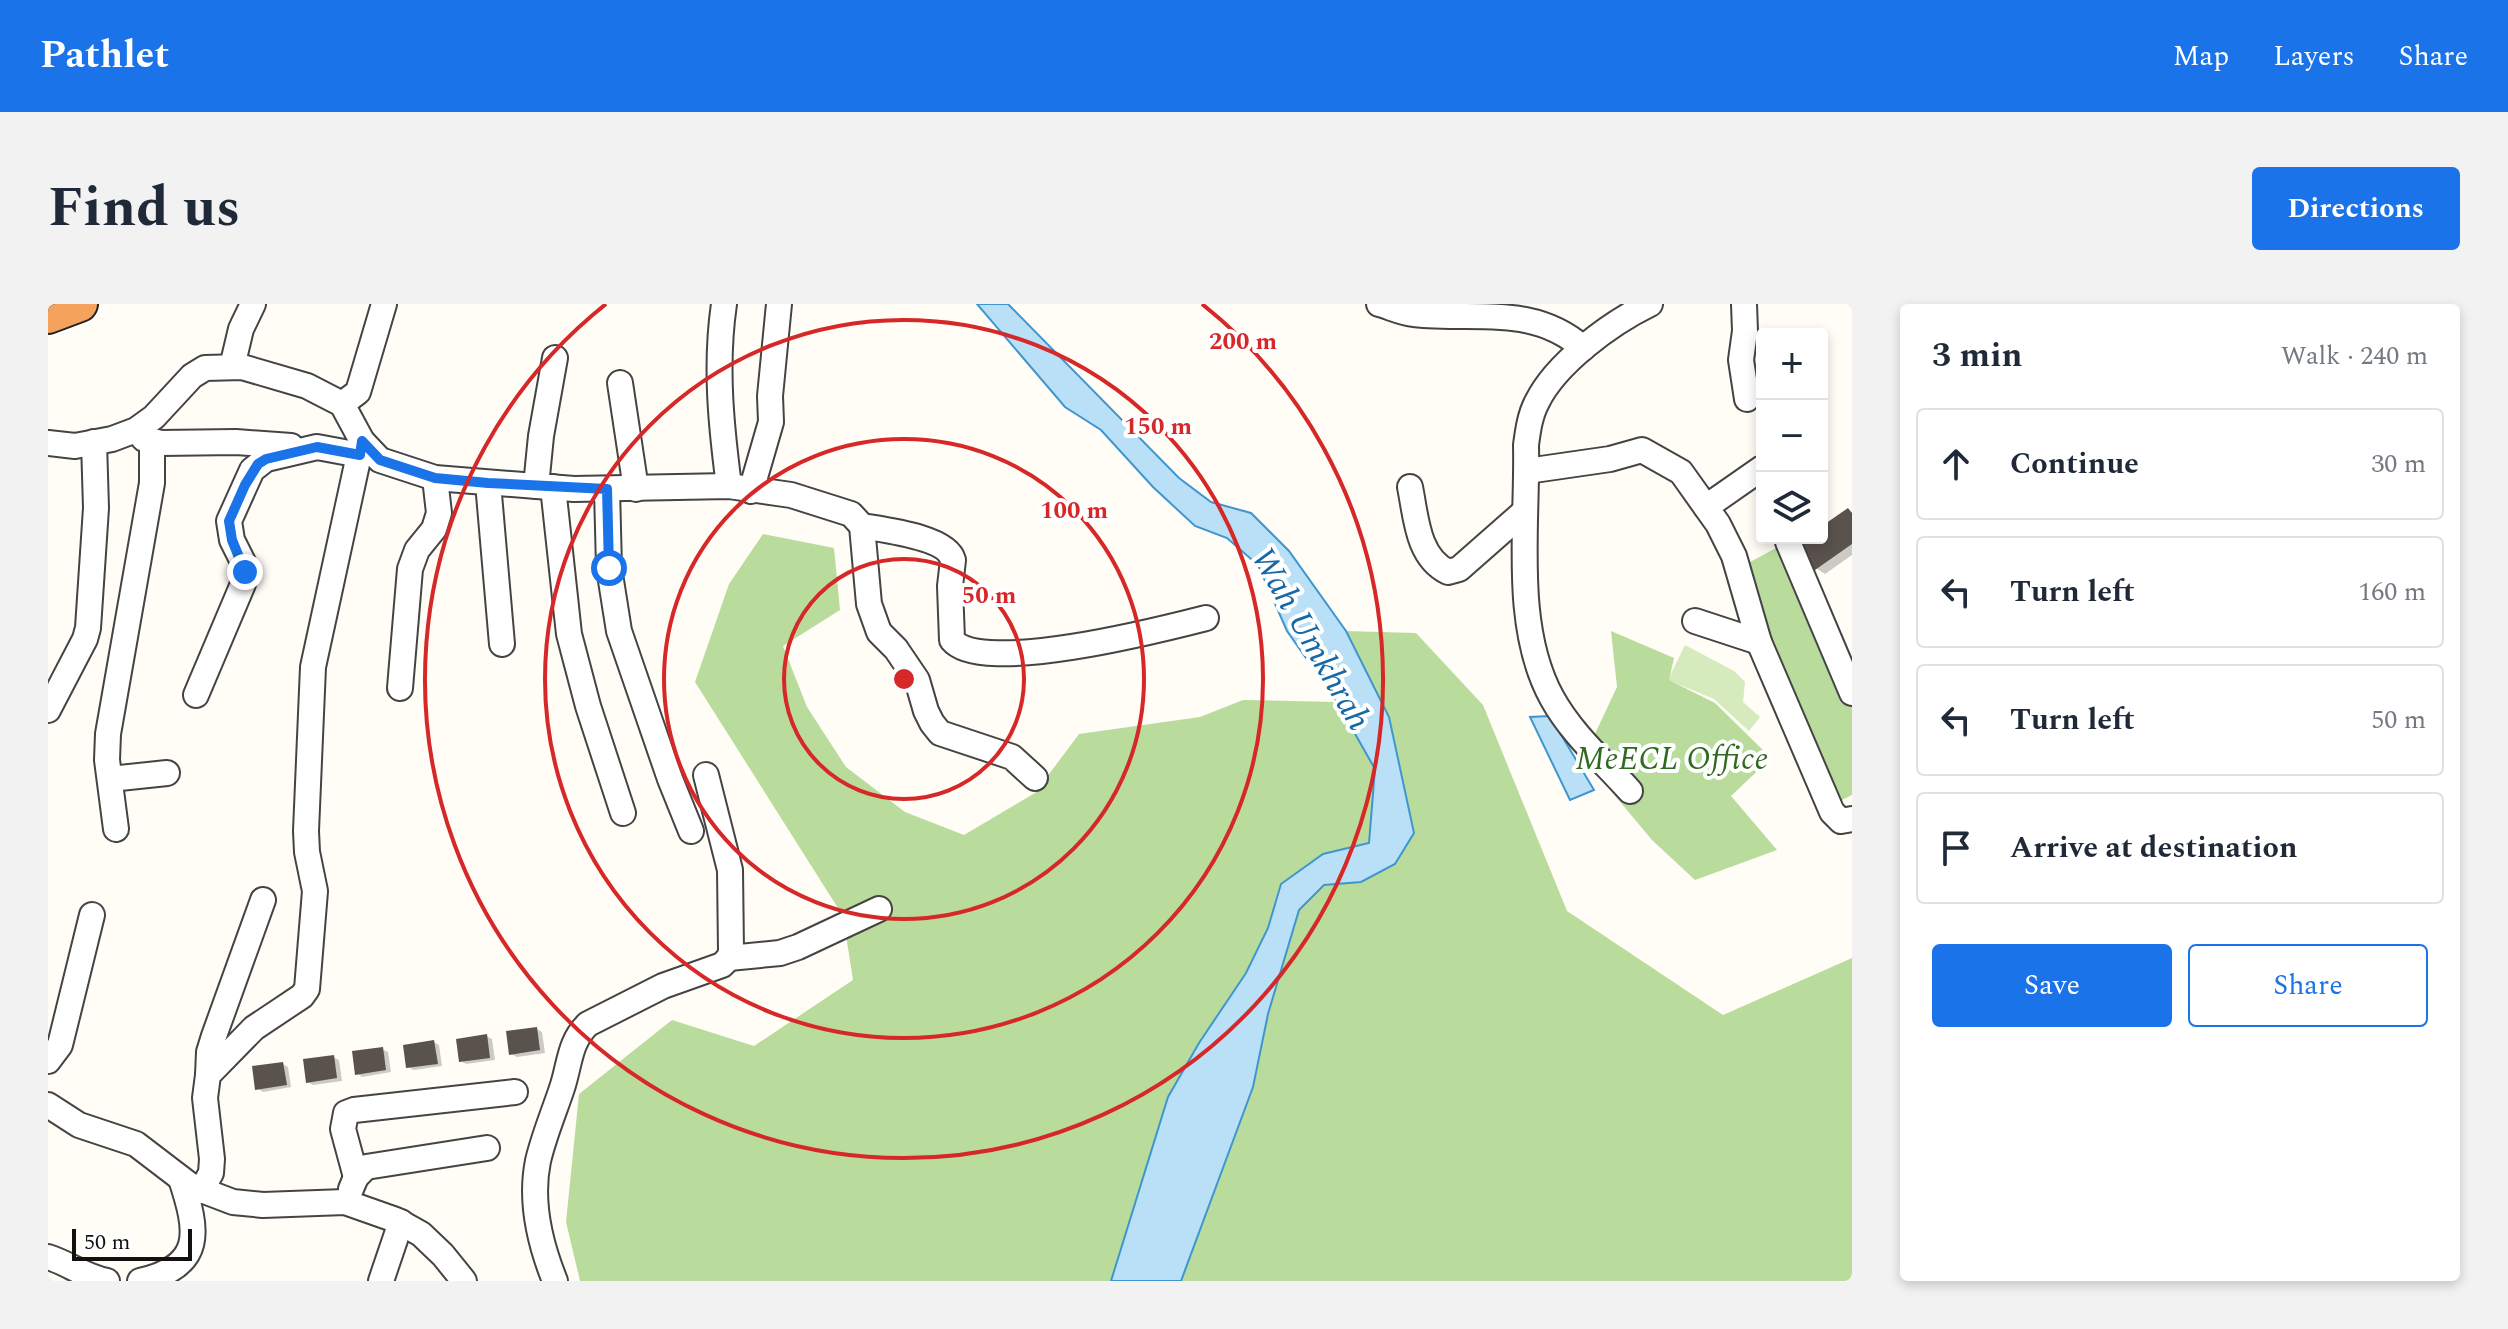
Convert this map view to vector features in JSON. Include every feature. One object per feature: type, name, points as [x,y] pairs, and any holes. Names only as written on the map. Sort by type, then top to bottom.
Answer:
[{"type":"highway","points":[[48,316],[80,304]]},
{"type":"street","points":[[232,367],[241,329],[253,304]]},
{"type":"street","points":[[342,404],[358,392],[384,304]]},
{"type":"street","points":[[724,304],[718,350],[720,421],[740,489]]},
{"type":"street","points":[[740,489],[771,422],[770,396],[779,304]]},
{"type":"street","points":[[1379,304],[1413,314],[1454,309],[1539,319],[1568,332],[1583,348]]},
{"type":"street","points":[[1630,791],[1577,733],[1552,697],[1532,649],[1526,582],[1527,434],[1536,403],[1547,386],[1583,348],[1624,318],[1650,304]]},
{"type":"street","points":[[1744,304],[1745,331],[1741,360],[1747,399]]},
{"type":"street","points":[[555,358],[541,436],[544,487],[569,634],[588,706],[623,813]]},
{"type":"street","points":[[116,829],[108,734],[152,483],[144,436],[154,417],[192,376],[205,368],[242,367],[307,386],[342,404],[361,448],[313,667],[306,831],[315,891],[309,982],[302,996],[254,1028],[208,1075]]},
{"type":"street","points":[[620,383],[636,489]]},
{"type":"street","points":[[48,443],[75,446],[144,436],[313,448]]},
{"type":"street","points":[[48,710],[88,628],[96,508],[94,442]]},
{"type":"street","points":[[196,695],[243,584],[243,562],[229,530],[229,521],[252,470],[266,459],[324,447],[361,448],[380,460],[435,478],[544,487],[740,489],[791,495],[851,514],[862,526],[944,546],[953,560],[950,624],[952,640],[960,648],[1004,655],[1116,641],[1206,618]]},
{"type":"street","points":[[1527,471],[1595,462],[1642,450],[1681,472],[1728,540],[1759,642],[1832,812],[1841,821],[1852,819]]},
{"type":"street","points":[[1706,507],[1756,472]]},
{"type":"street","points":[[400,688],[410,569],[417,550],[434,529],[439,513],[435,478]]},
{"type":"street","points":[[488,483],[502,644]]},
{"type":"street","points":[[1410,487],[1420,540],[1434,562],[1448,572],[1459,569],[1525,511]]},
{"type":"street","points":[[607,489],[609,568],[619,631],[691,831]]},
{"type":"street","points":[[862,526],[869,604],[879,632],[896,649],[917,680],[932,723],[940,733],[1012,757],[1035,778]]},
{"type":"street","points":[[1789,544],[1852,693]]},
{"type":"street","points":[[1695,621],[1759,642]]},
{"type":"street","points":[[110,779],[167,773]]},
{"type":"street","points":[[555,1281],[538,1218],[536,1175],[573,1043],[588,1024],[663,986],[722,965],[729,958],[730,870],[706,775]]},
{"type":"street","points":[[191,1185],[211,1173],[205,1098],[209,1052],[263,900]]},
{"type":"street","points":[[729,958],[758,957],[789,950],[879,909]]},
{"type":"street","points":[[48,1061],[60,1045],[92,915]]},
{"type":"street","points":[[356,1177],[343,1129],[346,1113],[515,1092]]},
{"type":"street","points":[[48,1105],[79,1125],[136,1144],[191,1185],[233,1202],[345,1202],[401,1222],[432,1244],[464,1281]]},
{"type":"street","points":[[345,1202],[356,1177],[366,1167],[487,1148]]},
{"type":"street","points":[[140,1281],[189,1273],[194,1242],[191,1185]]},
{"type":"street","points":[[381,1281],[401,1222]]},
{"type":"street","points":[[48,1257],[85,1276],[104,1281]]},
{"type":"green space","points":[[763,534],[834,548],[840,610],[783,646],[807,707],[846,767],[905,812],[964,835],[1035,793],[1079,734],[1200,717],[1243,700],[1337,702],[1375,769],[1369,843],[1323,854],[1281,884],[1268,928],[1246,973],[1199,1043],[1168,1097],[1111,1281],[580,1281],[566,1222],[579,1094],[672,1020],[754,1046],[853,980],[843,916],[695,682],[729,584]]},
{"type":"green space","points":[[1784,544],[1852,697],[1852,795],[1832,805],[1735,570]]},
{"type":"green space","points":[[1346,631],[1416,633],[1483,705],[1567,911],[1723,1015],[1852,958],[1852,1281],[1181,1281],[1299,910],[1324,885],[1361,882],[1395,864],[1389,717]]},
{"type":"green space","name":"MeECL Office","points":[[1611,631],[1674,658],[1669,680],[1715,703],[1771,758],[1731,796],[1777,850],[1695,880],[1652,840],[1585,760],[1617,687]]},
{"type":"green space","points":[[1685,645],[1734,671],[1745,682],[1743,702],[1760,717],[1749,731],[1714,699],[1668,680]]},
{"type":"water","name":"Wah Umkhrah","points":[[977,304],[1008,304],[1179,478],[1211,502],[1251,513],[1289,551],[1346,631],[1389,717],[1414,833],[1395,864],[1361,882],[1324,885],[1299,910],[1268,1014],[1253,1087],[1181,1281],[1111,1281],[1168,1097],[1199,1043],[1246,973],[1268,928],[1281,884],[1323,854],[1369,843],[1375,769],[1337,702],[1287,631],[1258,565],[1227,538],[1195,526],[1153,487],[1101,430],[1065,407]]},
{"type":"water","points":[[1550,716],[1594,790],[1570,800],[1530,717]]},
{"type":"building","points":[[1848,508],[1852,513],[1852,544],[1815,570],[1793,545],[1828,544],[1828,522]]},
{"type":"building","points":[[537,1027],[540,1050],[509,1055],[506,1031]]},
{"type":"building","points":[[487,1034],[490,1058],[459,1062],[456,1039]]},
{"type":"building","points":[[434,1040],[438,1064],[406,1068],[403,1045]]},
{"type":"building","points":[[383,1047],[386,1070],[355,1075],[352,1051]]},
{"type":"building","points":[[334,1055],[337,1078],[306,1083],[303,1059]]},
{"type":"building","points":[[283,1062],[287,1085],[255,1090],[252,1066]]},
{"type":"route","points":[[245,572],[232,540],[229,521],[252,470],[266,459],[317,447],[360,455],[362,441],[380,460],[435,478],[607,489],[609,568]]}]
